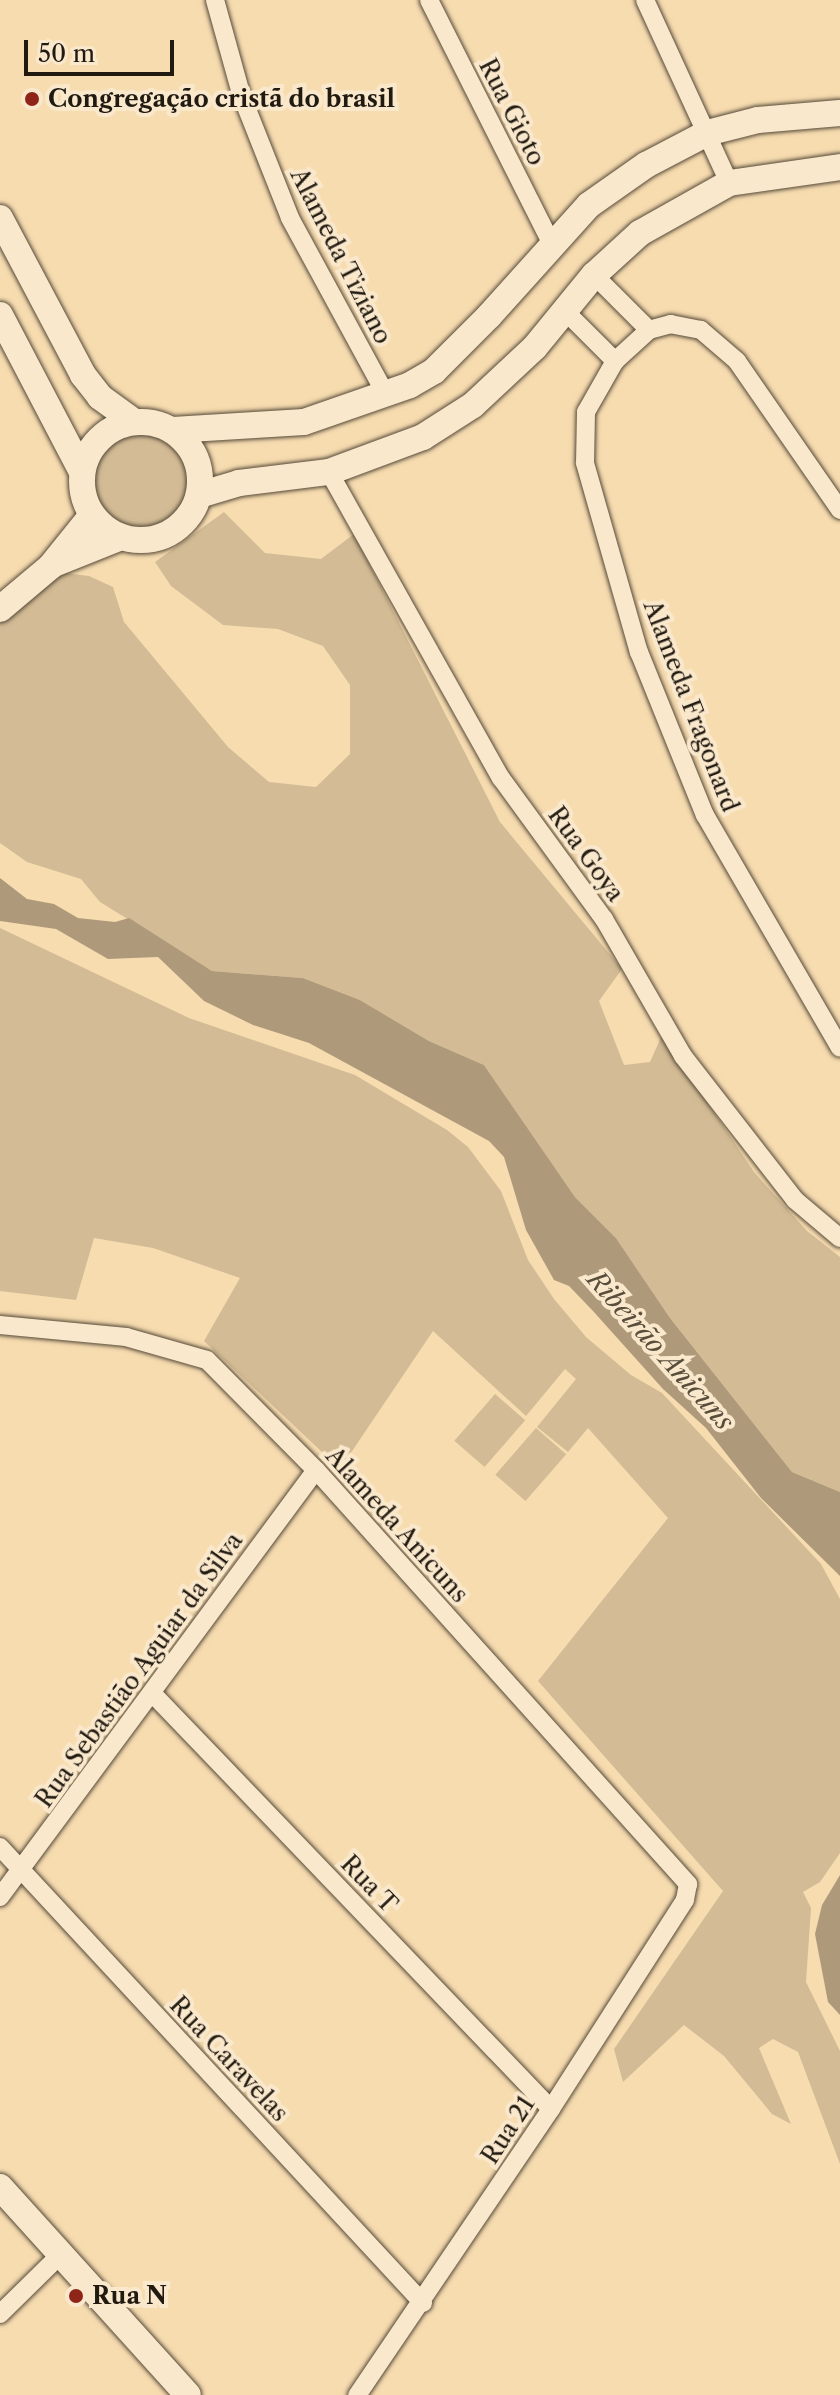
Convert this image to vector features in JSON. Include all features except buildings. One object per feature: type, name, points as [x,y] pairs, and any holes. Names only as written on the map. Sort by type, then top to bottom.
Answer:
[{"type":"street","name":"Alameda Tiziano","points":[[215,0],[241,94],[290,218],[386,395]]},
{"type":"street","name":"Rua Gioto","points":[[429,0],[552,245]]},
{"type":"street","points":[[645,0],[729,183]]},
{"type":"street","points":[[0,218],[83,375],[100,397],[133,421],[173,430],[304,422],[386,395],[434,371],[589,205],[646,165],[707,133],[758,120],[840,113]]},
{"type":"street","points":[[199,495],[239,483],[329,472],[452,421],[535,347],[594,275],[640,233],[729,183],[840,167]]},
{"type":"street","points":[[594,275],[649,330],[671,324],[701,330],[737,361],[840,510]]},
{"type":"street","points":[[565,311],[615,361]]},
{"type":"street","points":[[0,315],[82,472],[92,515],[121,537]]},
{"type":"street","name":"Alameda Fragonard","points":[[649,330],[615,361],[586,412],[585,463],[639,652],[705,815],[840,1048]]},
{"type":"street","points":[[82,472],[99,438],[133,421]]},
{"type":"street","points":[[51,566],[121,537],[160,538],[191,514],[199,495],[196,459],[173,430]]},
{"type":"street","name":"Rua Goya","points":[[329,472],[501,778],[604,919],[683,1056],[795,1200],[840,1238]]},
{"type":"street","points":[[0,609],[51,566],[92,515]]},
{"type":"street","name":"Alameda Anicuns","points":[[0,1325],[126,1337],[207,1360],[316,1470],[688,1884]]},
{"type":"street","name":"Rua Sebastião Aguiar da Silva","points":[[0,1897],[316,1470]]},
{"type":"street","name":"Rua T","points":[[152,1693],[551,2109]]},
{"type":"street","name":"Rua Caravelas","points":[[0,1847],[423,2303]]},
{"type":"street","name":"Rua 21","points":[[357,2395],[423,2303],[551,2109],[685,1900],[688,1884]]},
{"type":"street","points":[[0,2187],[188,2395]]},
{"type":"street","points":[[0,2314],[62,2253]]},
{"type":"shaded area","points":[[131,435],[149,435],[174,448],[184,464],[187,482],[184,500],[174,516],[149,529],[131,529],[106,516],[93,491],[93,473],[106,448]]},
{"type":"shaded area","points":[[224,512],[265,553],[321,559],[354,534],[500,822],[622,969],[599,1001],[624,1065],[650,1062],[662,1035],[754,1172],[807,1231],[840,1257],[840,1492],[792,1472],[670,1318],[616,1238],[575,1197],[484,1065],[429,1041],[360,1000],[303,978],[212,971],[100,902],[81,879],[27,862],[0,843],[0,623],[58,572],[89,576],[113,587],[124,622],[228,747],[269,782],[316,787],[350,754],[350,685],[323,646],[278,629],[223,625],[171,586],[155,562]]},
{"type":"shaded area","points":[[0,928],[189,1018],[355,1075],[447,1130],[468,1147],[501,1191],[528,1260],[554,1299],[586,1337],[631,1375],[662,1393],[821,1564],[840,1599],[840,1853],[820,1882],[803,1892],[811,1908],[806,1982],[840,2051],[840,2164],[798,2052],[773,2039],[759,2048],[791,2124],[772,2114],[724,2056],[684,2025],[623,2082],[614,2049],[723,1891],[538,1681],[668,1518],[588,1428],[568,1452],[537,1427],[576,1379],[565,1369],[526,1416],[433,1331],[340,1469],[204,1341],[240,1278],[153,1248],[94,1238],[76,1300],[0,1291]]},
{"type":"shaded area","points":[[495,1394],[525,1420],[485,1467],[454,1441]]},
{"type":"shaded area","points":[[536,1428],[566,1454],[526,1501],[495,1475]]},
{"type":"water","name":"Ribeirão Anicuns","points":[[0,878],[27,899],[54,904],[78,918],[115,922],[129,918],[212,971],[303,978],[360,1000],[429,1041],[484,1065],[575,1197],[616,1238],[670,1318],[792,1472],[840,1492],[840,1576],[761,1498],[706,1428],[663,1389],[569,1286],[554,1280],[526,1230],[504,1157],[489,1141],[309,1043],[253,1025],[204,1001],[158,957],[108,959],[56,929],[0,921]]},
{"type":"water","points":[[840,1875],[840,2015],[828,2002],[815,1934],[822,1905]]},
{"type":"place","name":"Congregação cristã do brasil","points":[[32,99]]},
{"type":"place","name":"Rua N","points":[[76,2296]]}]
